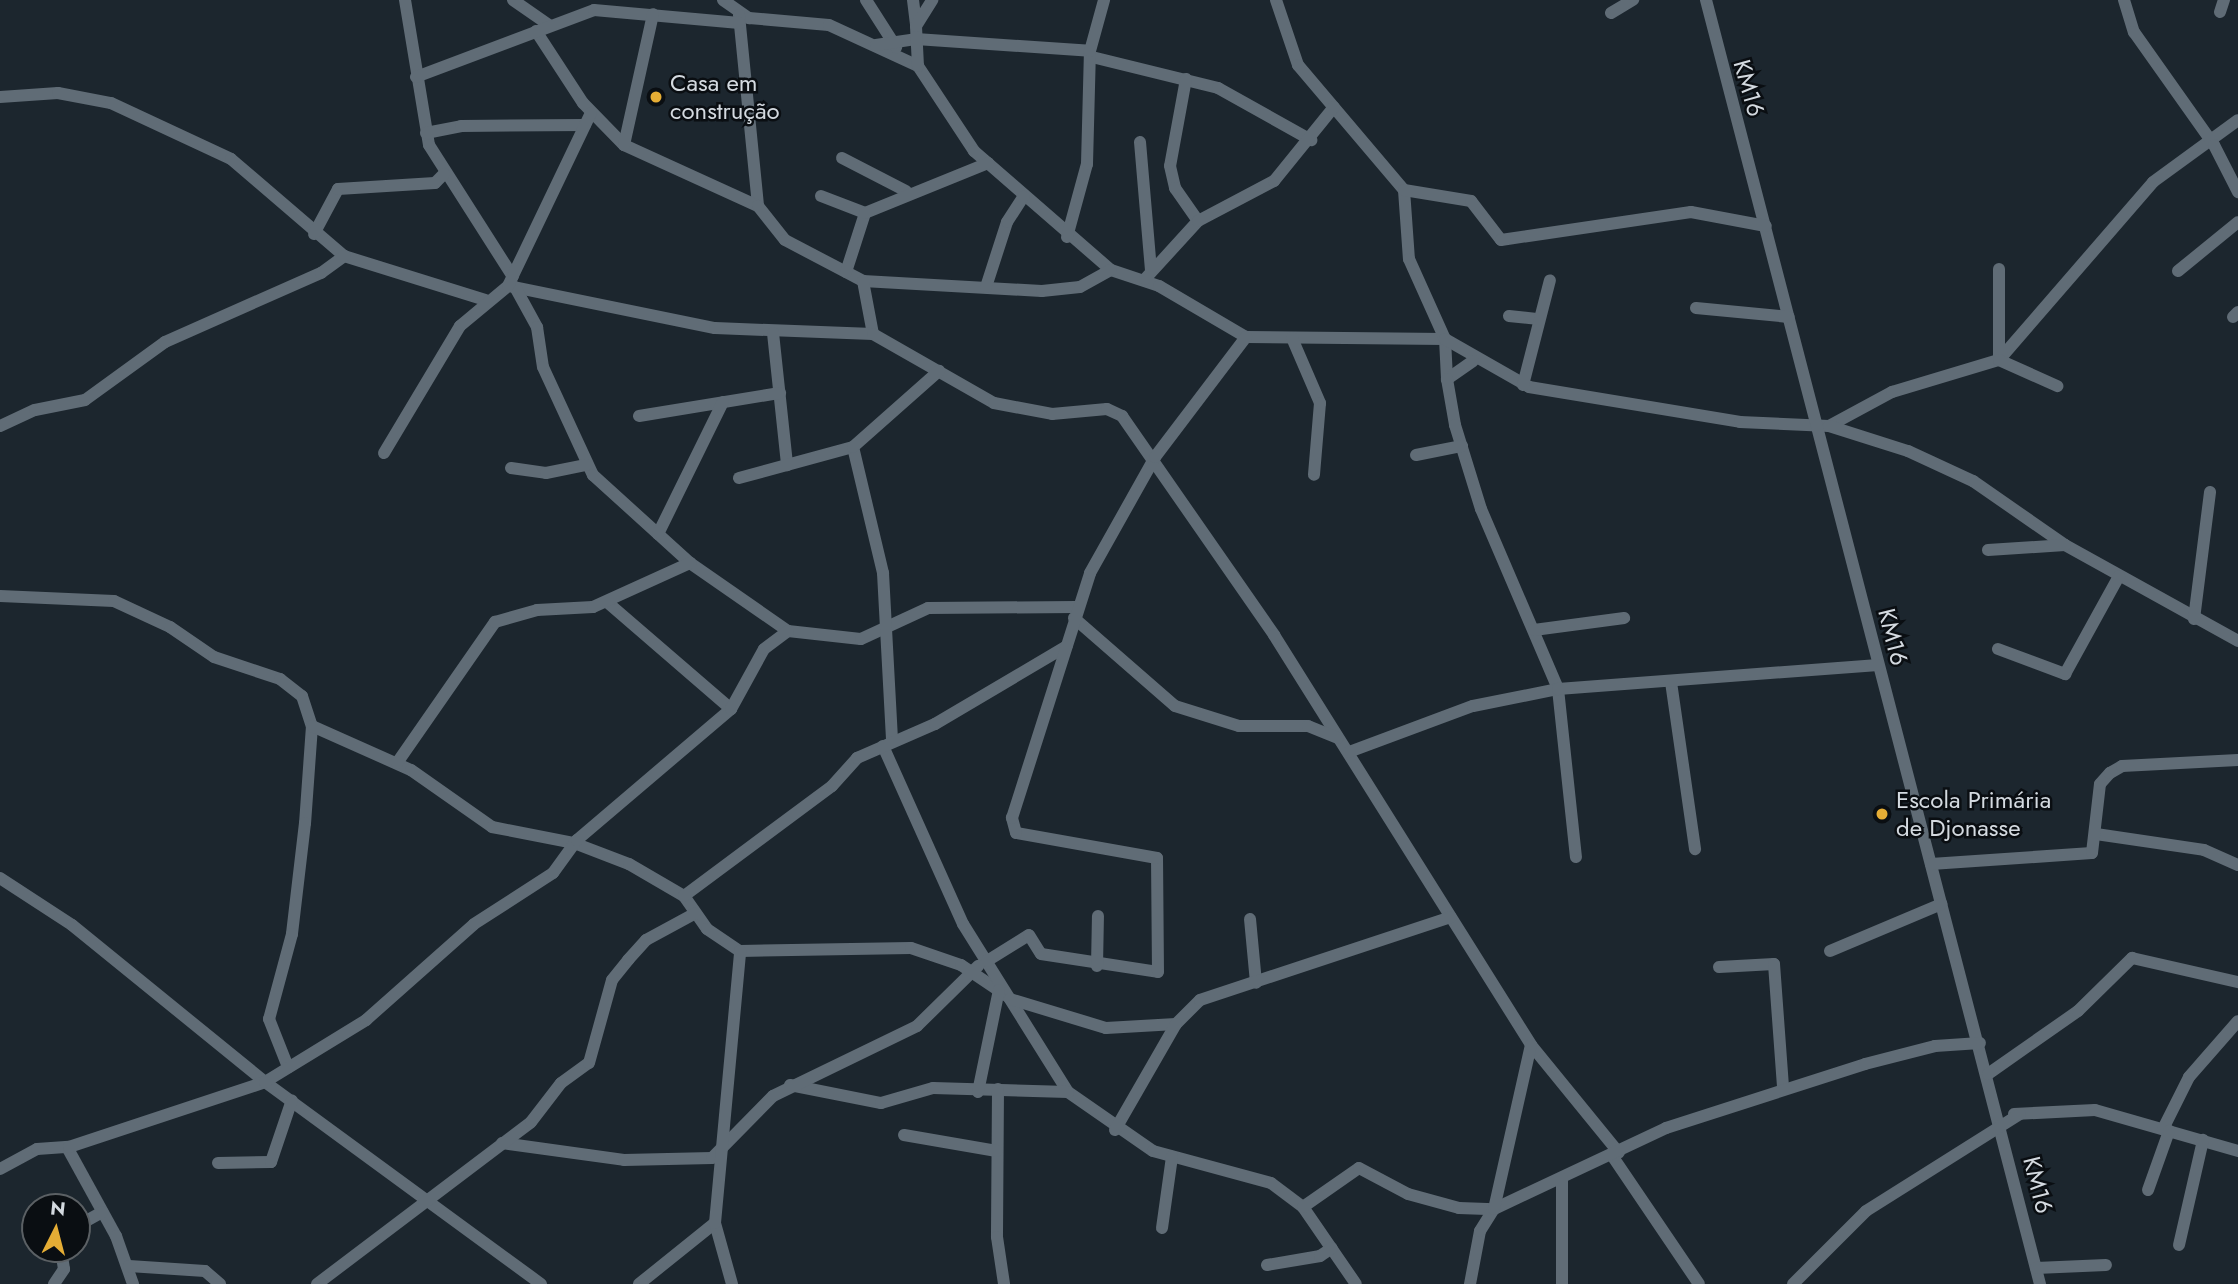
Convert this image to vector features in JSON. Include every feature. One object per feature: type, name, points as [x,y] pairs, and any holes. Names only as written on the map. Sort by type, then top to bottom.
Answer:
[{"type":"street","points":[[405,0],[426,133],[444,174],[537,327],[543,367],[586,465],[690,563],[789,631],[861,639],[887,631],[928,608],[1075,612],[1175,706],[1239,726],[1308,726],[1338,739]]},
{"type":"street","points":[[513,0],[543,28],[588,119],[624,145],[758,206],[785,240],[863,281],[986,287],[1080,287],[1111,270]]},
{"type":"street","points":[[866,0],[902,56]]},
{"type":"street","points":[[914,0],[918,66]]},
{"type":"street","points":[[916,32],[932,0]]},
{"type":"street","points":[[1067,237],[1087,164],[1091,54],[1104,0]]},
{"type":"street","points":[[1276,0],[1293,55],[1404,190],[1409,259],[1445,339],[1447,379],[1462,446],[1481,509],[1558,689],[1576,857]]},
{"type":"street","points":[[1611,13],[1633,0]]},
{"type":"street","name":"KM16","points":[[1706,0],[1789,317],[1829,428],[1827,459],[1878,665],[2003,1130],[2040,1284]]},
{"type":"street","points":[[2124,0],[2134,32],[2207,140],[2238,192]]},
{"type":"street","points":[[416,77],[603,4],[653,14],[734,8],[749,18],[829,25],[902,56],[918,66],[958,132],[1067,237],[1111,270],[1148,275],[1246,337],[1445,339],[1473,361],[1523,385],[1727,420],[1829,428],[1908,451],[1973,481],[2065,545],[2194,619],[2238,641]]},
{"type":"street","points":[[734,8],[758,206]]},
{"type":"street","points":[[624,145],[653,14]]},
{"type":"street","points":[[875,45],[916,32],[1091,54],[1186,79],[1237,96],[1311,140]]},
{"type":"street","points":[[1186,79],[1170,166],[1175,188],[1198,220]]},
{"type":"street","points":[[0,96],[58,93],[111,103],[231,159],[314,234],[344,256],[485,300]]},
{"type":"street","points":[[1148,275],[1198,220],[1274,181],[1311,140],[1334,107]]},
{"type":"street","points":[[426,133],[461,126],[588,119]]},
{"type":"street","points":[[384,453],[460,326],[485,300],[512,283],[588,119]]},
{"type":"street","points":[[1829,428],[1892,392],[1999,360],[2153,182],[2207,140],[2238,120]]},
{"type":"street","points":[[1140,142],[1148,275]]},
{"type":"street","points":[[842,158],[906,191]]},
{"type":"street","points":[[846,272],[865,214],[906,191],[988,163]]},
{"type":"street","points":[[314,234],[338,189],[435,183],[444,174]]},
{"type":"street","points":[[1404,190],[1471,201],[1501,240],[1692,212],[1766,226]]},
{"type":"street","points":[[821,196],[865,214]]},
{"type":"street","points":[[986,287],[1007,222],[1023,197]]},
{"type":"street","points":[[2178,271],[2238,222]]},
{"type":"street","points":[[0,426],[35,410],[85,400],[165,342],[321,274],[344,256]]},
{"type":"street","points":[[1999,269],[1999,360]]},
{"type":"street","points":[[1523,385],[1550,280]]},
{"type":"street","points":[[863,281],[873,334]]},
{"type":"street","points":[[512,283],[774,333],[873,334],[1017,410],[1107,408],[1122,416],[1155,457],[1349,752],[1531,1045],[1616,1155],[1699,1284]]},
{"type":"street","points":[[1696,308],[1789,317]]},
{"type":"street","points":[[1509,316],[1539,319]]},
{"type":"street","points":[[774,333],[787,465]]},
{"type":"street","points":[[502,1143],[664,1162],[697,1162],[721,1151],[760,1106],[790,1085],[918,1026],[986,959],[1029,935],[1041,954],[1097,966],[1158,972],[1161,873],[1152,857],[1013,829],[1075,612],[1155,457],[1246,337]]},
{"type":"street","points":[[1292,338],[1320,403],[1314,475]]},
{"type":"street","points":[[1999,360],[2057,386]]},
{"type":"street","points":[[1447,379],[1473,361]]},
{"type":"street","points":[[738,478],[853,447],[940,371]]},
{"type":"street","points":[[639,416],[780,393]]},
{"type":"street","points":[[658,534],[723,402]]},
{"type":"street","points":[[1827,459],[1829,428]]},
{"type":"street","points":[[1416,455],[1462,446]]},
{"type":"street","points":[[853,447],[883,573],[887,631],[888,743],[900,794],[1005,995],[1068,1092],[1115,1130],[1172,1157],[1258,1176],[1303,1207],[1356,1284]]},
{"type":"street","points":[[512,467],[546,473],[586,465]]},
{"type":"street","points":[[2194,619],[2210,492]]},
{"type":"street","points":[[1988,550],[2065,545]]},
{"type":"street","points":[[397,763],[495,622],[607,602],[690,563]]},
{"type":"street","points":[[1998,649],[2066,674],[2119,576]]},
{"type":"street","points":[[0,596],[125,605],[214,657],[292,687],[312,726],[292,934],[269,1019],[288,1066]]},
{"type":"street","points":[[607,602],[731,709]]},
{"type":"street","points":[[1534,630],[1624,618]]},
{"type":"street","points":[[0,1169],[37,1149],[66,1147],[265,1082],[366,1020],[474,924],[553,873],[574,843],[731,709],[764,649],[789,631]]},
{"type":"street","points":[[684,896],[832,786],[857,758],[935,724],[1067,646]]},
{"type":"street","points":[[1349,752],[1473,706],[1558,689],[1878,665]]},
{"type":"street","points":[[1671,682],[1695,849]]},
{"type":"street","points":[[312,726],[411,770],[484,823],[574,843],[684,896],[694,914],[740,951],[897,947],[974,971],[1005,995],[1106,1028],[1176,1024]]},
{"type":"street","points":[[406,752],[411,770]]},
{"type":"street","points":[[1931,864],[2092,853],[2100,784],[2122,766],[2238,760]]},
{"type":"street","points":[[2096,834],[2204,850],[2238,865]]},
{"type":"street","points":[[0,878],[72,925],[265,1082],[428,1196],[540,1284]]},
{"type":"street","points":[[1830,951],[1941,904]]},
{"type":"street","points":[[317,1284],[428,1196],[502,1143],[589,1063],[612,980],[628,960],[659,931],[694,914]]},
{"type":"street","points":[[1097,966],[1098,916]]},
{"type":"street","points":[[1115,1130],[1176,1024],[1200,1000],[1451,917]]},
{"type":"street","points":[[1250,919],[1256,983]]},
{"type":"street","points":[[732,1284],[715,1223],[740,951]]},
{"type":"street","points":[[1988,1074],[2078,1011],[2132,958],[2238,982]]},
{"type":"street","points":[[1719,967],[1774,964],[1783,1088]]},
{"type":"street","points":[[978,1091],[1005,995]]},
{"type":"street","points":[[2148,1190],[2166,1130],[2189,1077],[2238,1021]]},
{"type":"street","points":[[1303,1207],[1359,1168],[1408,1194],[1458,1208],[1494,1209],[1616,1155],[1666,1128],[1783,1088],[1935,1046],[1980,1043]]},
{"type":"street","points":[[1469,1284],[1479,1231],[1494,1209],[1531,1045]]},
{"type":"street","points":[[790,1085],[881,1103],[933,1088],[1068,1092]]},
{"type":"street","points":[[998,1089],[997,1151],[1004,1284]]},
{"type":"street","points":[[218,1163],[271,1162],[292,1100]]},
{"type":"street","points":[[1998,1115],[2076,1107],[2238,1151]]},
{"type":"street","points":[[1793,1284],[1866,1211],[1964,1146],[2003,1130],[2020,1114]]},
{"type":"street","points":[[904,1135],[997,1151]]},
{"type":"street","points":[[2179,1245],[2203,1140]]},
{"type":"street","points":[[66,1147],[129,1266],[133,1284]]},
{"type":"street","points":[[1162,1228],[1172,1157]]},
{"type":"street","points":[[1562,1179],[1562,1284]]},
{"type":"street","points":[[91,1218],[102,1212]]},
{"type":"street","points":[[639,1284],[715,1223]]},
{"type":"street","points":[[1267,1265],[1332,1248]]},
{"type":"street","points":[[54,1284],[64,1269],[63,1263]]},
{"type":"street","points":[[2036,1268],[2106,1265]]},
{"type":"street","points":[[129,1266],[205,1271],[220,1284]]},
{"type":"place","name":"Casa em construção","points":[[656,97]]},
{"type":"place","name":"Escola Primária de Djonasse","points":[[1882,814]]}]
